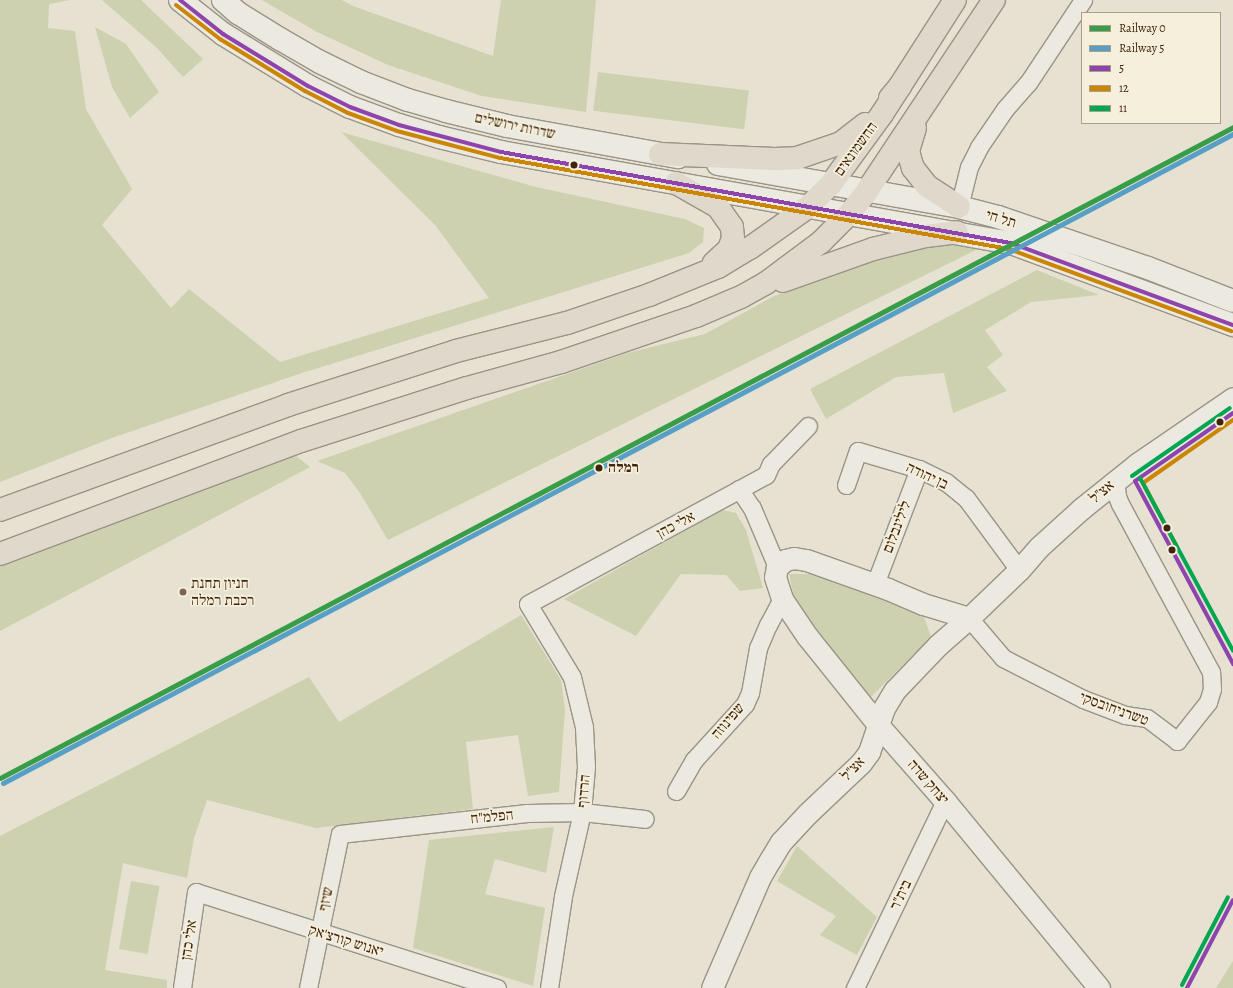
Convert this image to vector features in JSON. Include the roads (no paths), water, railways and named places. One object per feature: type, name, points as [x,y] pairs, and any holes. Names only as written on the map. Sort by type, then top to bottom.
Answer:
[{"type":"highway","points":[[660,154],[774,159],[798,158],[841,143],[862,128],[900,86],[955,0]]},
{"type":"highway","points":[[722,306],[766,283],[821,242],[850,213],[867,191],[994,0]]},
{"type":"highway","name":"החשמונאים","points":[[694,278],[718,267],[750,248],[808,207],[831,184],[882,114],[900,86]]},
{"type":"highway","points":[[932,94],[914,129],[908,151],[913,168],[927,186],[959,207]]},
{"type":"highway","points":[[0,510],[288,405],[456,351],[567,323],[694,278],[720,259],[729,249],[733,238],[732,227],[726,216],[718,207],[676,183]]},
{"type":"highway","points":[[0,554],[301,441],[467,388],[561,362],[722,306],[804,272],[843,258],[926,236],[957,232]]},
{"type":"main road","name":"שדרות ירושלים","points":[[180,0],[223,34],[296,79],[350,106],[399,125],[439,137],[501,152],[808,207],[850,213]]},
{"type":"main road","name":"שדרות ירושלים","points":[[223,0],[238,12],[280,39],[320,62],[361,82],[408,100],[507,126],[831,184]]},
{"type":"main road","name":"תל חי","points":[[831,184],[959,207],[1037,229],[1148,268],[1233,301]]},
{"type":"main road","name":"תל חי","points":[[850,213],[1011,243],[1233,325]]},
{"type":"street","points":[[959,207],[969,167],[979,147],[1005,109],[1028,82],[1083,0]]},
{"type":"street","name":"אצ\"ל","points":[[712,988],[760,877],[781,842],[812,809],[861,763],[869,752],[884,708],[896,690],[938,645],[969,618],[1019,570],[1046,556],[1116,488],[1233,398]]},
{"type":"street","name":"אצ\"ל","points":[[1116,488],[1150,470],[1233,413]]},
{"type":"street","name":"אלי כהן","points":[[528,604],[766,475],[771,464],[808,426]]},
{"type":"street","name":"בן יהודה","points":[[846,485],[858,450],[919,469],[946,482],[966,498],[1019,570]]},
{"type":"street","name":"לילינבלום","points":[[875,584],[919,469]]},
{"type":"street","name":"טשרניחובסקי","points":[[969,618],[1003,658],[1083,699],[1125,715],[1147,718],[1177,740],[1208,702],[1212,689],[1210,672],[1116,488]]},
{"type":"street","points":[[739,489],[752,508],[768,547],[781,563],[794,558],[806,560],[875,584],[923,604],[969,618]]},
{"type":"street","name":"יצחק שדה","points":[[781,563],[776,577],[782,599],[807,636],[879,726],[945,801],[1099,988]]},
{"type":"street","name":"שפינוזה","points":[[676,791],[694,760],[745,704],[750,693],[758,648],[782,599]]},
{"type":"street","name":"הרדוף","points":[[528,604],[572,677],[584,727],[586,767],[582,812],[563,896],[549,988]]},
{"type":"street","points":[[923,604],[934,613],[939,622],[938,645]]},
{"type":"street","name":"בית\"ר","points":[[855,988],[945,801]]},
{"type":"street","name":"הפלמ\"ח","points":[[340,834],[527,813],[582,812],[645,820]]},
{"type":"street","name":"שיזף","points":[[308,988],[340,834]]},
{"type":"street","name":"אלי כהן","points":[[182,988],[196,892]]},
{"type":"street","name":"יאנוש קורצ'אק","points":[[196,892],[497,988]]},
{"type":"rail line","name":"0","points":[[0,778],[1233,127]]},
{"type":"rail line","name":"5","points":[[3,783],[1233,134]]},
{"type":"place","name":"רמלה","points":[[599,468]]},
{"type":"place","name":"חניון תחנת רכבת רמלה","points":[[183,592]]}]
